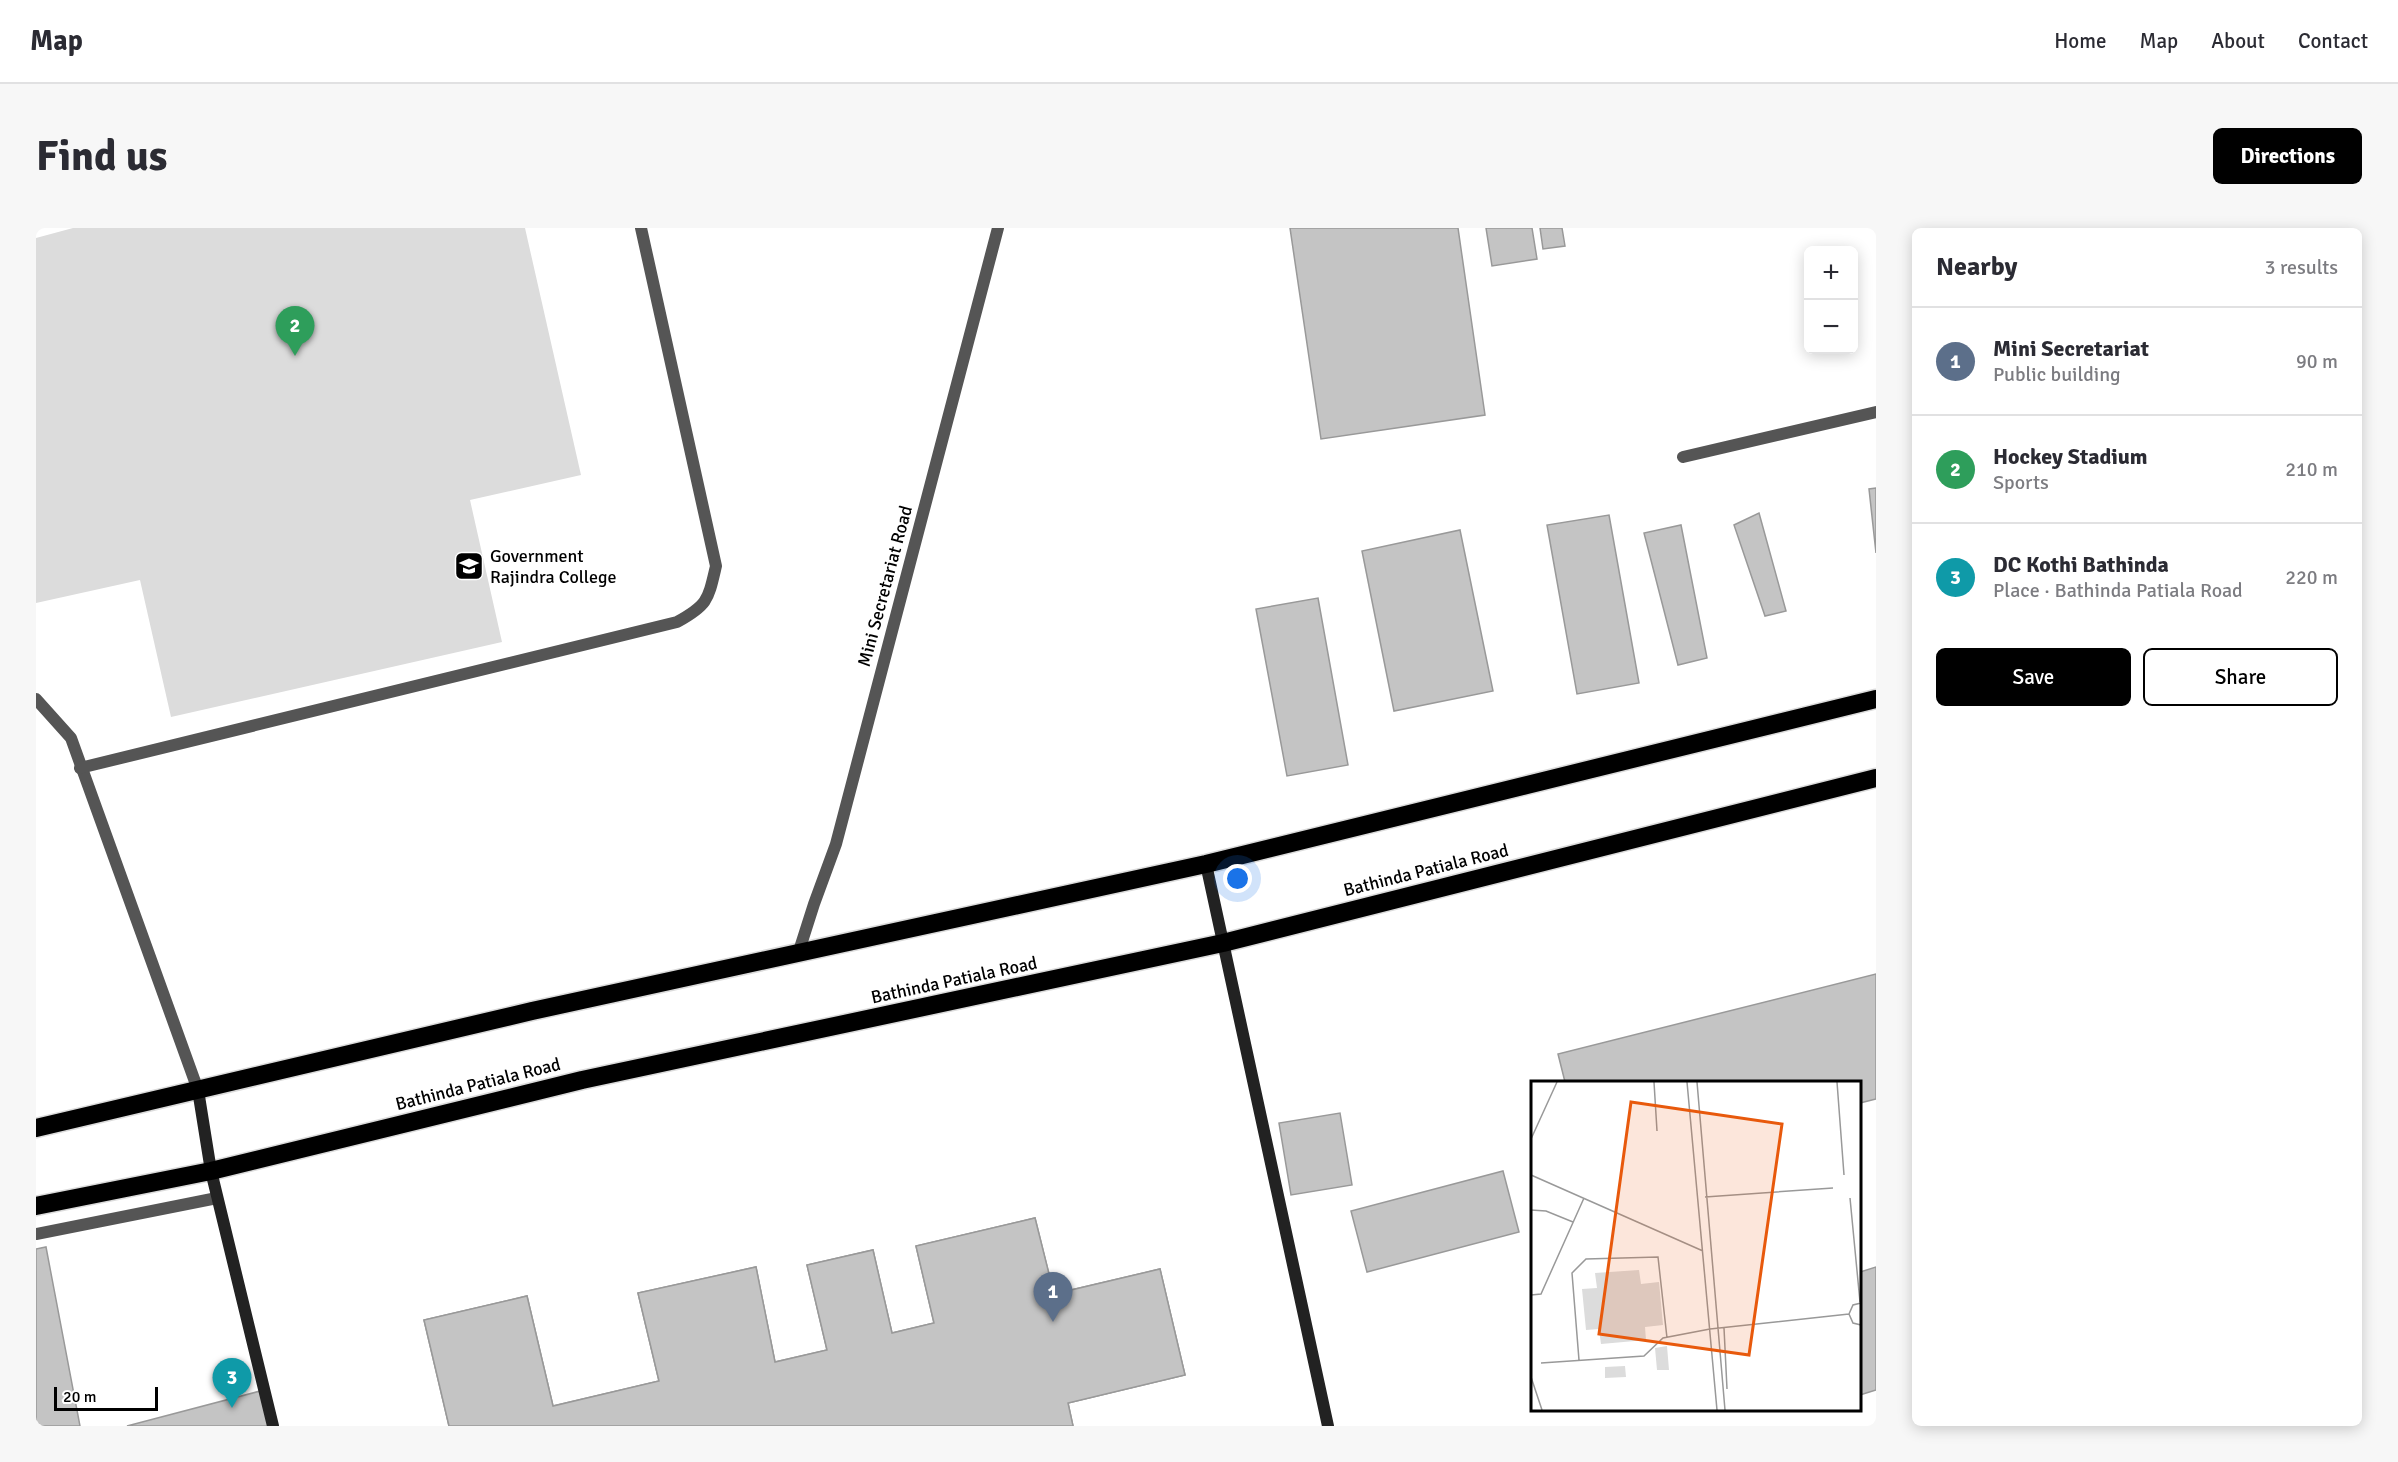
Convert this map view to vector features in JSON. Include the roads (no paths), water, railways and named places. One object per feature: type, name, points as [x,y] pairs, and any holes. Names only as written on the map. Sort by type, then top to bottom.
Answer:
[{"type":"highway","points":[[36,1128],[532,1011],[1206,864],[1876,699]]},
{"type":"highway","name":"Bathinda Patiala Road","points":[[36,1206],[211,1171],[582,1080],[1223,943],[1876,778]]},
{"type":"street","points":[[80,768],[677,622],[700,610],[710,590],[716,566],[641,228]]},
{"type":"street","name":"Mini Secretariat Road","points":[[799,951],[836,844],[998,228]]},
{"type":"street","points":[[1683,457],[1876,412]]},
{"type":"street","points":[[36,699],[71,738],[198,1090],[217,1198],[273,1426]]},
{"type":"street","points":[[1206,864],[1328,1426]]},
{"type":"street","points":[[36,1234],[217,1198]]},
{"type":"place","name":"Hockey Stadium","points":[[295,356]]},
{"type":"place","name":"Government Rajindra College","points":[[469,566]]},
{"type":"place","name":"Mini Secretariat","points":[[1053,1322]]},
{"type":"place","name":"DC Kothi Bathinda","points":[[232,1408]]}]
